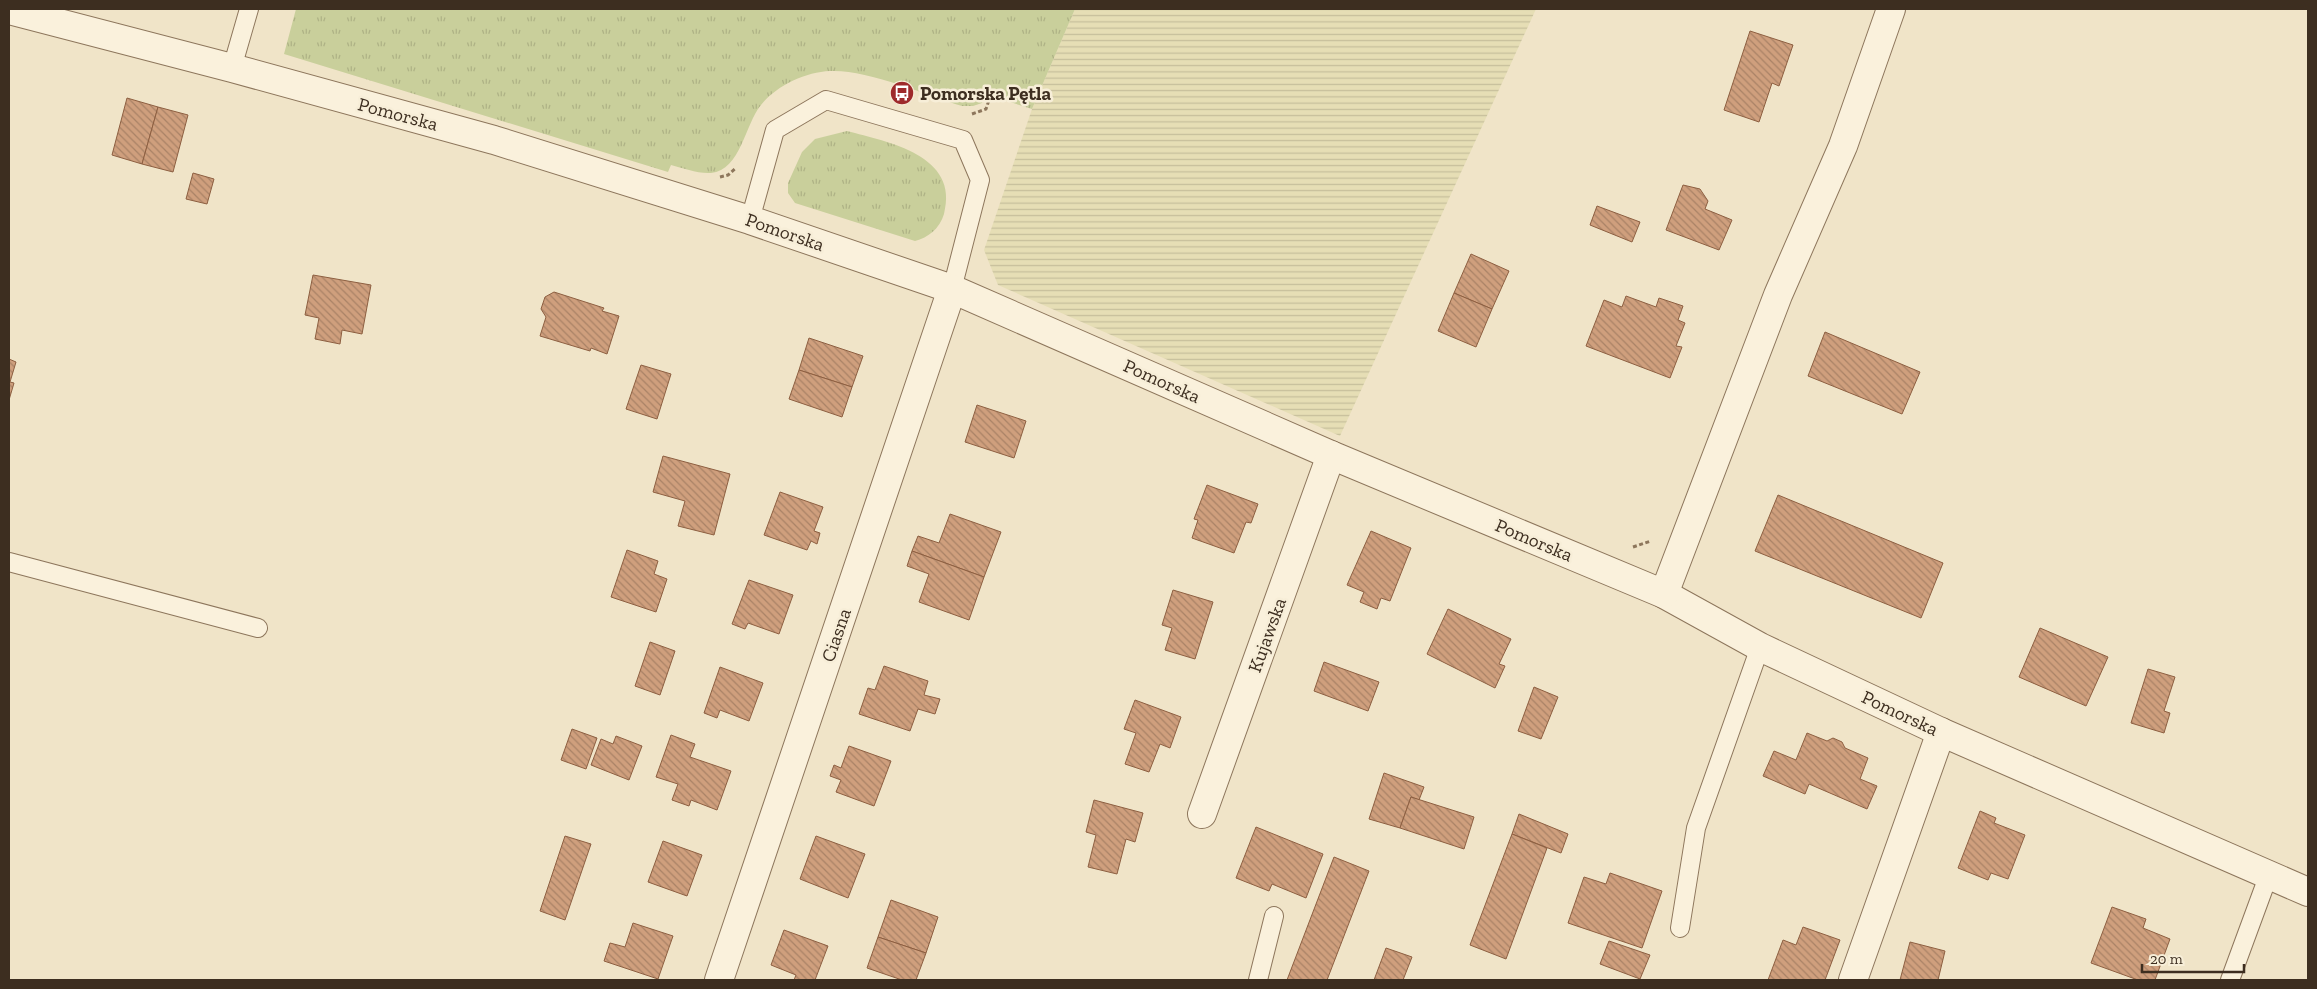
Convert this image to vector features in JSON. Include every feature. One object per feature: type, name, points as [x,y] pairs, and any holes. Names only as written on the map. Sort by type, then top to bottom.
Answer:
[{"type":"street","points":[[1664,594],[1778,295],[1843,146],[1891,9]]},
{"type":"street","name":"Pomorska","points":[[9,10],[232,68],[494,140],[750,220],[952,289],[1331,455],[1664,594],[1760,647],[1941,732],[2308,892]]},
{"type":"street","name":"Ciasna","points":[[719,980],[952,289]]},
{"type":"street","name":"Kujawska","points":[[1202,814],[1331,455]]},
{"type":"street","points":[[1853,980],[1941,732]]},
{"type":"lane","points":[[232,68],[250,9]]},
{"type":"lane","points":[[750,220],[775,130],[826,100],[963,140],[980,180],[952,289]]},
{"type":"lane","points":[[9,562],[258,628]]},
{"type":"lane","points":[[1680,928],[1696,828],[1760,647]]},
{"type":"lane","points":[[2230,980],[2269,874]]},
{"type":"lane","points":[[1258,980],[1274,916]]},
{"type":"path","points":[[1630,548],[1658,537]]},
{"type":"shaded area","points":[[1075,9],[1536,9],[1340,436],[998,285],[984,250],[1032,109]]},
{"type":"green space","points":[[296,9],[1075,9],[1032,109],[985,94],[982,103],[973,106],[962,106],[878,78],[845,71],[821,72],[792,81],[775,91],[755,113],[736,155],[729,164],[721,170],[706,173],[671,165],[668,172],[284,54]]},
{"type":"green space","points":[[847,131],[900,147],[917,154],[931,165],[941,178],[946,194],[944,214],[940,224],[933,232],[915,241],[795,203],[788,193],[788,183],[802,152],[815,139]]},
{"type":"building","points":[[1750,31],[1793,45],[1779,86],[1772,83],[1759,122],[1724,110]]},
{"type":"building","points":[[127,98],[158,107],[142,164],[112,155]]},
{"type":"building","points":[[158,107],[188,115],[173,172],[142,164]]},
{"type":"building","points":[[193,173],[214,179],[207,204],[186,199]]},
{"type":"building","points":[[1683,185],[1700,189],[1708,201],[1705,209],[1732,220],[1719,250],[1666,230]]},
{"type":"building","points":[[1597,206],[1640,222],[1632,242],[1590,225]]},
{"type":"building","points":[[1471,254],[1509,271],[1492,309],[1454,293]]},
{"type":"building","points":[[313,275],[371,285],[362,334],[342,330],[340,344],[315,339],[319,318],[305,315]]},
{"type":"building","points":[[554,292],[604,308],[602,311],[619,316],[607,354],[591,348],[590,351],[540,336],[546,317],[541,309],[545,297]]},
{"type":"building","points":[[1454,293],[1492,309],[1476,347],[1438,331]]},
{"type":"building","points":[[1626,296],[1656,307],[1659,298],[1683,306],[1678,320],[1685,323],[1676,346],[1682,347],[1670,378],[1586,346],[1604,300],[1622,307]]},
{"type":"building","points":[[1825,332],[1920,372],[1902,414],[1808,376]]},
{"type":"building","points":[[809,338],[863,356],[852,387],[799,370]]},
{"type":"building","points":[[9,359],[16,362],[10,382],[14,383],[9,400]]},
{"type":"building","points":[[641,365],[671,374],[657,419],[626,409]]},
{"type":"building","points":[[799,370],[852,387],[842,417],[789,399]]},
{"type":"building","points":[[977,405],[1026,421],[1014,458],[965,442]]},
{"type":"building","points":[[663,456],[730,474],[714,535],[678,526],[685,501],[653,492]]},
{"type":"building","points":[[1207,485],[1258,504],[1251,523],[1246,522],[1234,553],[1192,538],[1198,520],[1194,519]]},
{"type":"building","points":[[780,492],[823,507],[814,531],[820,533],[817,544],[811,541],[807,550],[764,535]]},
{"type":"building","points":[[1778,495],[1943,563],[1921,618],[1755,551]]},
{"type":"building","points":[[950,514],[1001,532],[984,577],[912,551],[918,536],[939,543]]},
{"type":"building","points":[[1371,531],[1411,548],[1390,601],[1381,598],[1377,609],[1360,602],[1364,592],[1347,585]]},
{"type":"building","points":[[627,550],[658,561],[654,574],[667,579],[656,612],[611,597]]},
{"type":"building","points":[[912,551],[984,577],[969,620],[919,602],[929,574],[907,566]]},
{"type":"building","points":[[749,580],[793,595],[779,634],[748,623],[745,629],[732,624]]},
{"type":"building","points":[[1173,590],[1213,602],[1195,659],[1165,650],[1172,628],[1162,625]]},
{"type":"building","points":[[1448,609],[1511,639],[1499,664],[1505,666],[1495,688],[1427,654]]},
{"type":"building","points":[[2040,628],[2108,657],[2086,706],[2019,677]]},
{"type":"building","points":[[650,642],[675,651],[660,695],[635,686]]},
{"type":"building","points":[[1324,662],[1379,682],[1368,711],[1314,691]]},
{"type":"building","points":[[884,666],[928,681],[924,695],[940,699],[935,714],[918,709],[910,731],[859,714],[868,688],[875,690]]},
{"type":"building","points":[[720,667],[763,683],[749,721],[720,710],[717,718],[704,713]]},
{"type":"building","points":[[2148,669],[2175,677],[2164,711],[2170,713],[2164,733],[2131,723]]},
{"type":"building","points":[[1534,687],[1558,697],[1541,739],[1518,731]]},
{"type":"building","points":[[1135,700],[1181,717],[1170,748],[1160,744],[1149,772],[1125,764],[1136,733],[1124,729]]},
{"type":"building","points":[[572,729],[597,738],[586,769],[561,760]]},
{"type":"building","points":[[1807,733],[1827,741],[1833,738],[1842,742],[1845,748],[1868,758],[1860,779],[1877,786],[1867,809],[1809,784],[1805,794],[1763,776],[1774,751],[1796,760]]},
{"type":"building","points":[[671,735],[695,744],[690,757],[731,771],[717,810],[691,800],[689,806],[672,800],[678,784],[656,777]]},
{"type":"building","points":[[616,736],[642,746],[629,780],[591,765],[601,739],[613,744]]},
{"type":"building","points":[[849,746],[891,761],[874,806],[836,792],[841,780],[830,776],[834,765],[841,768]]},
{"type":"building","points":[[1384,773],[1424,787],[1419,800],[1411,797],[1400,828],[1369,819]]},
{"type":"building","points":[[1411,797],[1474,817],[1464,849],[1400,828]]},
{"type":"building","points":[[1094,800],[1143,813],[1135,842],[1126,839],[1117,874],[1088,867],[1096,835],[1086,832]]},
{"type":"building","points":[[1980,811],[1996,818],[1994,823],[2025,835],[2008,879],[1991,873],[1988,880],[1958,868]]},
{"type":"building","points":[[1519,814],[1568,834],[1561,853],[1512,834]]},
{"type":"building","points":[[1256,827],[1323,854],[1306,898],[1272,884],[1269,891],[1236,878]]},
{"type":"building","points":[[1512,834],[1547,848],[1506,959],[1470,945]]},
{"type":"building","points":[[565,836],[591,844],[565,920],[540,911]]},
{"type":"building","points":[[816,836],[865,854],[848,898],[800,879]]},
{"type":"building","points":[[663,841],[702,855],[687,896],[648,882]]},
{"type":"building","points":[[1334,857],[1369,871],[1327,980],[1287,980]]},
{"type":"building","points":[[1610,873],[1662,891],[1642,948],[1568,923],[1584,877],[1606,884]]},
{"type":"building","points":[[891,900],[938,917],[926,953],[878,937]]},
{"type":"building","points":[[2112,907],[2146,919],[2143,928],[2170,939],[2155,980],[2138,980],[2091,963]]},
{"type":"building","points":[[633,923],[673,936],[658,979],[604,961],[610,943],[625,947]]},
{"type":"building","points":[[1803,927],[1840,940],[1825,980],[1768,980],[1783,940],[1796,945]]},
{"type":"building","points":[[784,930],[828,946],[815,980],[794,980],[796,975],[771,965]]},
{"type":"building","points":[[878,937],[926,953],[916,980],[902,980],[867,968]]},
{"type":"building","points":[[1609,941],[1650,955],[1640,979],[1600,964]]},
{"type":"building","points":[[1910,942],[1945,951],[1938,980],[1900,980]]},
{"type":"building","points":[[1386,948],[1412,957],[1403,980],[1374,980]]},
{"type":"place","name":"Pomorska Pętla","points":[[902,93]]}]
